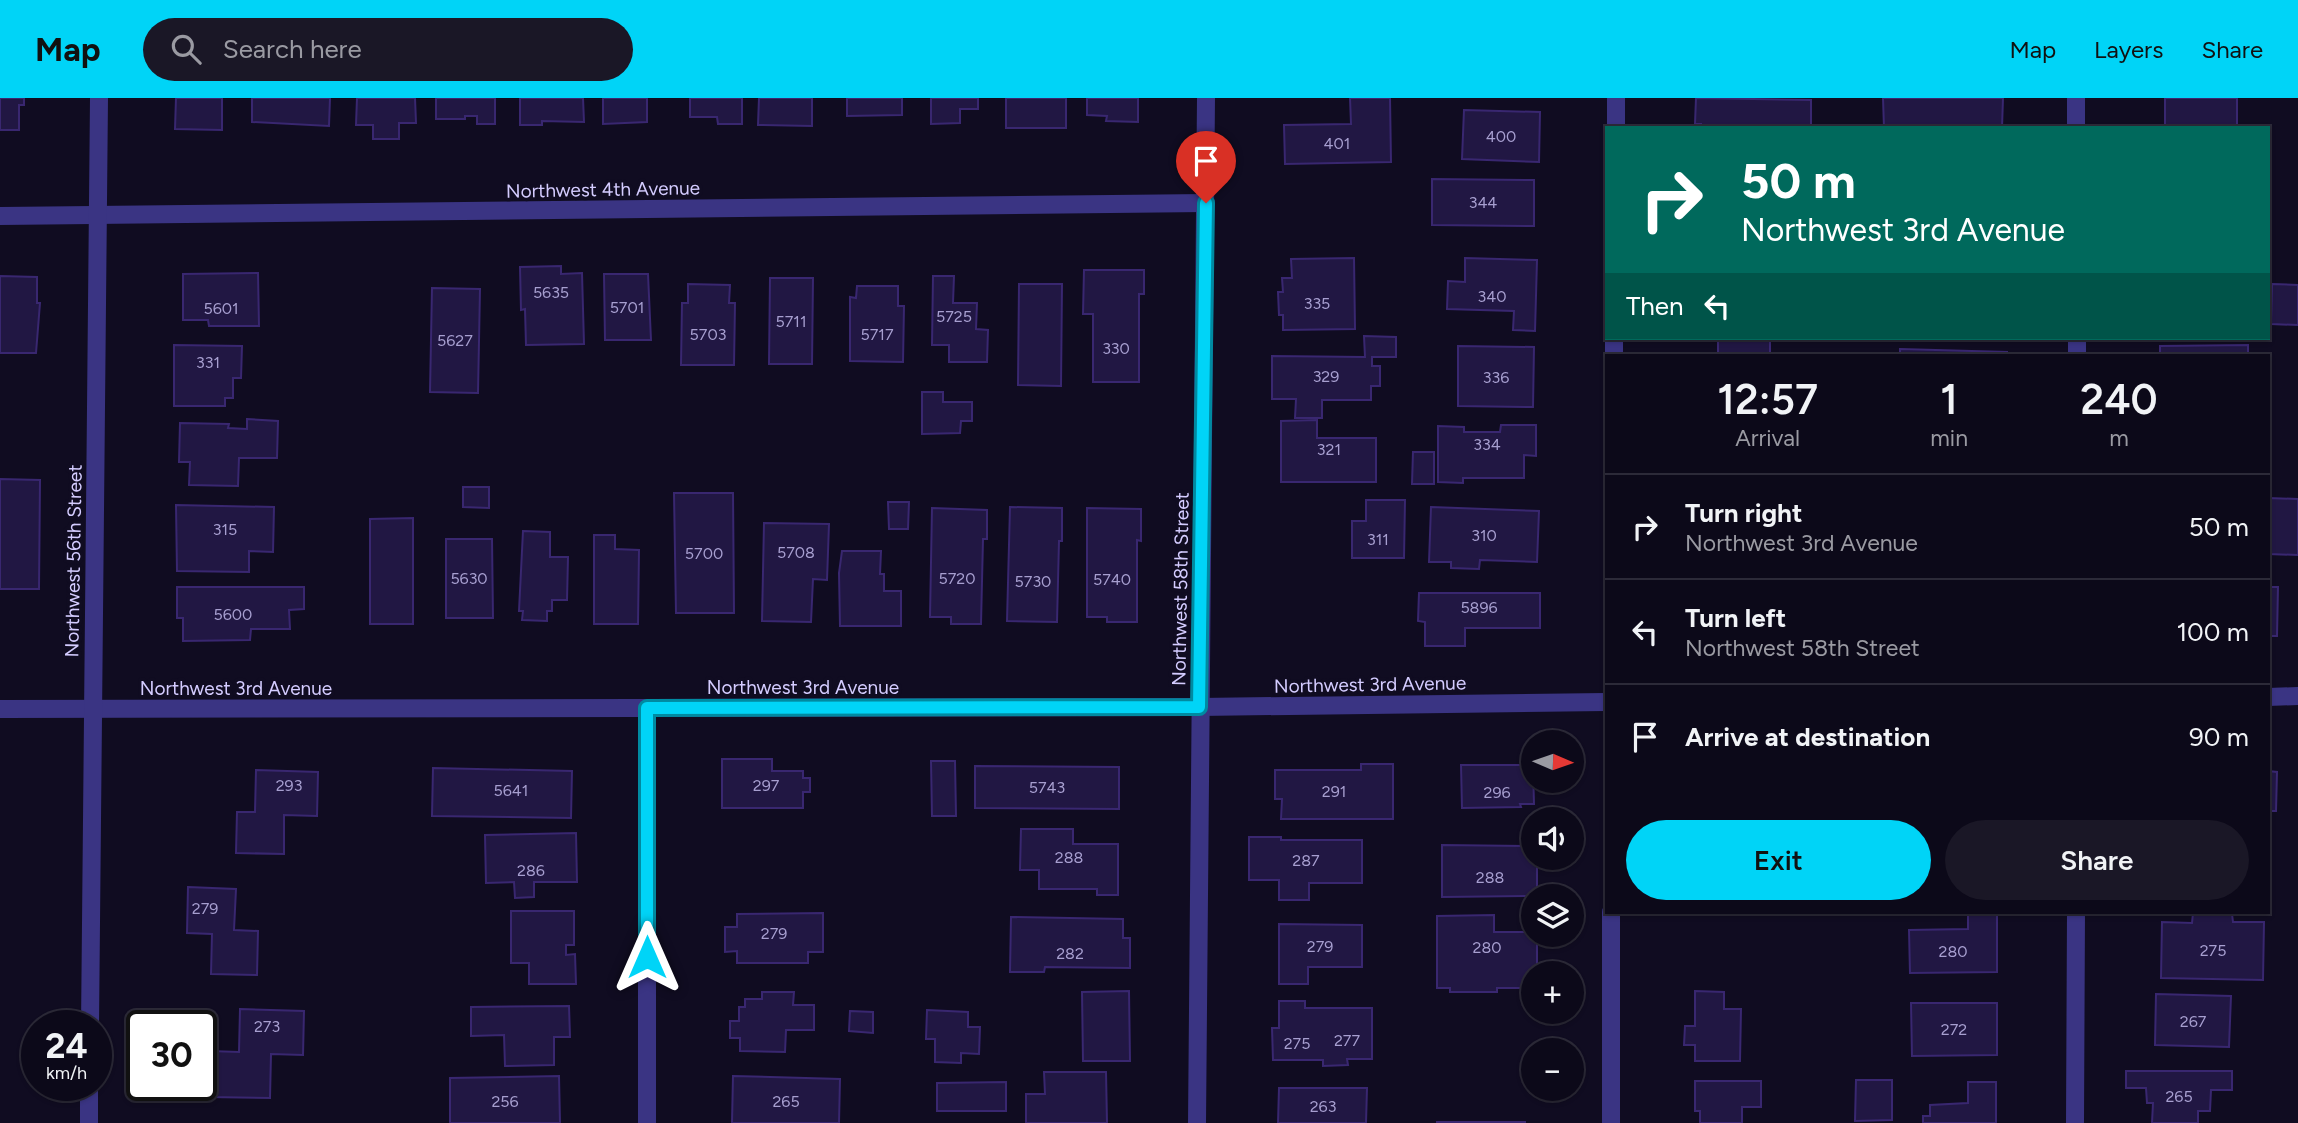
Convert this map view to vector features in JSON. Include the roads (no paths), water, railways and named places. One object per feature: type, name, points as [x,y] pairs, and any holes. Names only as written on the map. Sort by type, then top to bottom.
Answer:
[{"type":"street","name":"Northwest 56th Street","points":[[90,1010],[99,98]]},
{"type":"street","name":"Northwest 58th Street","points":[[1197,1123],[1206,98]]},
{"type":"street","points":[[1616,98],[1616,126]]},
{"type":"street","points":[[2076,98],[2076,126]]},
{"type":"street","name":"Northwest 4th Avenue","points":[[0,216],[1206,203]]},
{"type":"street","points":[[2270,696],[2298,696]]},
{"type":"street","name":"Northwest 3rd Avenue","points":[[0,709],[1199,707],[1605,702]]},
{"type":"street","points":[[647,708],[647,1123]]},
{"type":"street","points":[[1611,914],[1611,1123]]},
{"type":"street","points":[[2075,1123],[2076,914]]},
{"type":"street","points":[[89,1101],[89,1123]]}]
